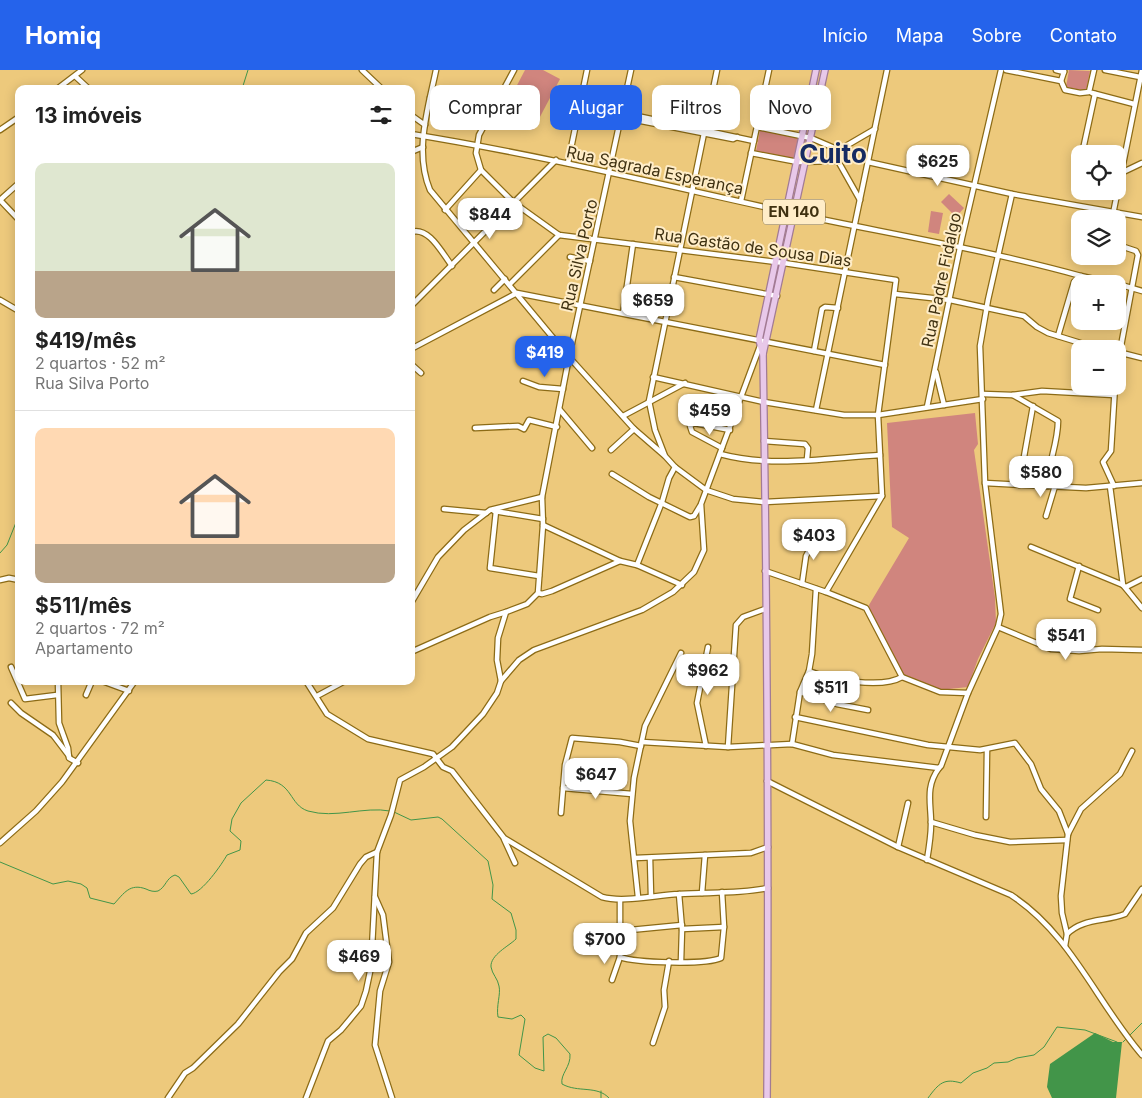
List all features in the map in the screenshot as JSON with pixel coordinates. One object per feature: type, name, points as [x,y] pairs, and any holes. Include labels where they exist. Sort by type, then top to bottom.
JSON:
[{"type":"main road","name":"EN 140","points":[[768,1098],[766,502],[763,354],[760,343],[816,70]]},
{"type":"main road","name":"EN 140","points":[[763,354],[768,341],[825,70]]},
{"type":"main road","points":[[814,82],[822,84]]},
{"type":"main road","points":[[783,233],[790,234]]},
{"type":"main road","points":[[781,242],[788,244]]},
{"type":"street","points":[[63,85],[82,70]]},
{"type":"street","points":[[362,70],[378,85]]},
{"type":"street","points":[[433,85],[436,70]]},
{"type":"street","points":[[506,85],[514,70]]},
{"type":"street","points":[[585,85],[588,70]]},
{"type":"street","name":"Rua Silva Porto","points":[[628,85],[631,70]]},
{"type":"street","points":[[665,456],[655,430],[649,401],[716,70]]},
{"type":"street","points":[[766,85],[769,70]]},
{"type":"street","points":[[816,410],[888,70]]},
{"type":"street","name":"Rua Padre Fidalgo","points":[[927,407],[1001,70]]},
{"type":"street","points":[[1006,70],[1061,81]]},
{"type":"street","points":[[1056,70],[1064,71],[1061,81],[1065,90],[1080,93],[1090,92],[1134,104]]},
{"type":"street","points":[[1090,92],[1094,70]]},
{"type":"street","points":[[1105,70],[1140,77]]},
{"type":"street","points":[[1125,145],[1142,70]]},
{"type":"street","points":[[75,76],[85,85]]},
{"type":"street","points":[[1084,145],[1095,94]]},
{"type":"street","points":[[430,98],[423,136],[422,165],[426,181],[445,210],[506,279],[569,357],[634,428],[675,467],[706,490],[733,499],[766,502],[882,496]]},
{"type":"street","points":[[415,118],[425,125]]},
{"type":"street","points":[[642,118],[754,141]]},
{"type":"street","points":[[0,130],[15,120]]},
{"type":"street","points":[[839,150],[875,129]]},
{"type":"street","points":[[483,130],[476,144],[481,170],[513,202],[559,235],[510,284]]},
{"type":"street","points":[[568,163],[576,130]]},
{"type":"street","name":"Rua Silva Porto","points":[[538,593],[543,522],[542,497],[569,357],[619,130]]},
{"type":"street","points":[[741,201],[756,130]]},
{"type":"street","points":[[772,130],[811,138],[839,150]]},
{"type":"street","name":"Rua Sagrada Esperança","points":[[415,135],[476,144],[556,160],[794,214],[999,255],[1077,275]]},
{"type":"street","points":[[415,150],[423,147]]},
{"type":"street","points":[[839,150],[838,161],[860,200]]},
{"type":"street","points":[[751,153],[806,163],[838,161]]},
{"type":"street","points":[[415,302],[556,160]]},
{"type":"street","points":[[868,162],[1093,210]]},
{"type":"street","points":[[1126,170],[1142,162]]},
{"type":"street","points":[[445,210],[481,170]]},
{"type":"street","points":[[15,187],[0,200],[15,216]]},
{"type":"street","points":[[927,860],[931,822],[928,798],[932,777],[939,768],[1002,614],[985,483],[981,340],[986,308],[1012,194]]},
{"type":"street","points":[[1126,216],[1142,218]]},
{"type":"street","points":[[415,231],[425,232],[452,266]]},
{"type":"street","name":"Rua Gastão de Sousa Dias","points":[[559,235],[681,249],[894,279],[896,282],[895,294]]},
{"type":"street","points":[[623,313],[633,244]]},
{"type":"street","points":[[1120,340],[1138,254],[1126,249]]},
{"type":"street","points":[[570,257],[590,261]]},
{"type":"street","points":[[674,277],[777,296]]},
{"type":"street","points":[[494,290],[506,279]]},
{"type":"street","name":"Rua Sagrada Esperança","points":[[1126,287],[1142,291]]},
{"type":"street","points":[[1058,336],[1071,288]]},
{"type":"street","points":[[415,347],[517,293],[664,321],[760,343],[768,341],[885,365]]},
{"type":"street","points":[[826,592],[882,496],[878,415],[895,294],[950,300],[1024,316],[1037,327],[1071,340]]},
{"type":"street","points":[[0,300],[15,309]]},
{"type":"street","points":[[814,351],[822,309],[825,307],[838,308]]},
{"type":"street","points":[[612,474],[692,517],[696,514],[730,430],[760,343]]},
{"type":"street","points":[[1126,354],[1142,358]]},
{"type":"street","points":[[415,368],[421,373]]},
{"type":"street","points":[[935,369],[944,405]]},
{"type":"street","points":[[653,377],[764,402],[844,415],[878,415],[983,397],[1042,391],[1071,393]]},
{"type":"street","points":[[523,381],[539,387],[563,389]]},
{"type":"street","points":[[623,416],[685,383]]},
{"type":"street","points":[[1012,395],[1058,421],[1054,450],[1048,470],[1047,486]]},
{"type":"street","points":[[1114,395],[1111,451],[1103,462],[1112,486],[1125,586]]},
{"type":"street","points":[[1019,485],[1033,406]]},
{"type":"street","points":[[560,410],[592,448]]},
{"type":"street","points":[[475,428],[518,426],[524,429],[529,420],[556,427]]},
{"type":"street","points":[[730,430],[694,423],[690,426],[694,434],[721,451],[745,460],[765,461],[880,455]]},
{"type":"street","points":[[611,450],[634,428]]},
{"type":"street","points":[[764,441],[805,444],[808,448],[807,459]]},
{"type":"street","points":[[637,565],[662,502],[669,478],[675,467]]},
{"type":"street","points":[[985,483],[1086,488],[1142,483]]},
{"type":"street","points":[[1046,516],[1055,486]]},
{"type":"street","points":[[415,596],[438,557],[464,530],[490,511],[542,497]]},
{"type":"street","points":[[306,1098],[328,1041],[341,1030],[362,1005],[369,983],[378,852],[391,815],[400,780],[452,747],[483,714],[501,681],[519,660],[534,650],[628,616],[660,600],[682,585],[697,568],[703,555],[705,544],[701,504]]},
{"type":"street","points":[[444,509],[490,511],[543,522],[620,561],[637,565],[682,585]]},
{"type":"street","points":[[490,511],[490,568],[539,576]]},
{"type":"street","points":[[802,584],[804,560],[817,535]]},
{"type":"street","points":[[1031,547],[1068,564],[1079,566],[1125,586],[1142,608]]},
{"type":"street","points":[[415,650],[490,616],[527,604],[538,593],[552,592],[620,561]]},
{"type":"street","points":[[1079,566],[1070,599],[1098,610]]},
{"type":"street","points":[[765,570],[866,608],[902,677],[940,692],[968,694]]},
{"type":"street","points":[[1125,586],[1142,579]]},
{"type":"street","points":[[0,580],[15,580]]},
{"type":"street","points":[[792,744],[794,717],[800,692],[809,671],[812,654],[816,589]]},
{"type":"street","points":[[728,747],[736,625],[743,617],[765,609]]},
{"type":"street","points":[[501,681],[497,650],[500,625],[506,612]]},
{"type":"street","points":[[998,627],[1051,649],[1079,652],[1102,649],[1142,650]]},
{"type":"street","points":[[706,746],[697,703],[708,647]]},
{"type":"street","points":[[638,897],[630,821],[632,794],[647,721],[681,653]]},
{"type":"street","points":[[11,667],[15,677]]},
{"type":"street","points":[[809,671],[843,680],[892,681],[902,677]]},
{"type":"street","points":[[18,685],[25,699],[57,695]]},
{"type":"street","points":[[58,685],[59,724],[69,756]]},
{"type":"street","points":[[86,695],[90,685]]},
{"type":"street","points":[[113,685],[129,691]]},
{"type":"street","points":[[0,843],[36,811],[78,763],[133,685]]},
{"type":"street","points":[[309,685],[327,714],[368,739],[431,753],[443,768],[452,771],[504,838],[514,863]]},
{"type":"street","points":[[317,696],[337,685]]},
{"type":"street","points":[[800,692],[837,704],[868,710]]},
{"type":"street","points":[[11,703],[21,713],[53,735],[69,756],[78,763]]},
{"type":"street","points":[[794,717],[909,741],[948,747],[987,750],[1012,743],[1025,753],[1041,789],[1059,811],[1068,837]]},
{"type":"street","points":[[561,813],[563,788],[572,738],[641,744],[728,747],[792,744],[842,756],[939,768]]},
{"type":"street","points":[[986,816],[987,750]]},
{"type":"street","points":[[1065,946],[1067,934],[1062,913],[1062,896],[1068,837],[1081,809],[1120,774],[1132,751]]},
{"type":"street","points":[[768,782],[898,847],[1011,896],[1043,921],[1065,946],[1142,1055]]},
{"type":"street","points":[[563,788],[632,794]]},
{"type":"street","points":[[898,847],[908,803]]},
{"type":"street","points":[[931,822],[975,835],[1010,842],[1068,837]]},
{"type":"street","points":[[504,838],[602,897],[620,900],[638,897],[768,888]]},
{"type":"street","points":[[635,858],[751,853],[768,847]]},
{"type":"street","points":[[168,1098],[185,1073],[193,1068],[238,1024],[279,972],[292,959],[306,933],[332,908],[360,864],[366,857],[378,852]]},
{"type":"street","points":[[702,893],[705,855]]},
{"type":"street","points":[[650,858],[651,896]]},
{"type":"street","points":[[1067,934],[1088,922],[1125,914],[1142,890]]},
{"type":"street","points":[[620,957],[638,960],[681,962],[722,958],[724,927],[722,892]]},
{"type":"street","points":[[679,894],[682,927],[681,962]]},
{"type":"street","points":[[375,897],[383,915],[389,962],[380,991],[375,1046],[392,1098]]},
{"type":"street","points":[[612,980],[620,957],[620,900]]},
{"type":"street","points":[[620,931],[648,927],[724,927]]},
{"type":"street","points":[[653,1043],[665,1007],[664,990],[669,961]]},
{"type":"shaded area","points":[[525,70],[543,70],[560,79],[557,85],[550,85],[550,98],[540,117],[540,85],[517,85]]},
{"type":"shaded area","points":[[1069,70],[1090,71],[1086,91],[1066,87]]},
{"type":"shaded area","points":[[760,130],[800,139],[795,159],[756,151]]},
{"type":"shaded area","points":[[949,194],[964,208],[956,217],[941,202]]},
{"type":"shaded area","points":[[931,211],[943,213],[939,234],[928,232]]},
{"type":"shaded area","points":[[975,413],[978,444],[974,450],[995,597],[996,623],[978,659],[968,687],[940,690],[903,675],[870,611],[869,605],[909,538],[892,527],[887,423]]},
{"type":"shaded area","points":[[1095,1033],[1113,1042],[1122,1042],[1116,1098],[1052,1098],[1047,1087],[1050,1064]]},
{"type":"waterway","points":[[243,85],[248,70]]},
{"type":"waterway","points":[[0,553],[7,545],[15,525]]},
{"type":"waterway","points":[[0,862],[53,884],[68,881],[81,884],[87,888],[90,898],[114,904],[131,888],[140,887],[158,891],[175,875],[179,877],[191,894],[206,884],[227,855],[240,850],[241,841],[230,831],[232,819],[241,803],[266,780],[281,785],[297,804],[308,811],[329,814],[370,810],[390,811]]},
{"type":"waterway","points":[[394,812],[411,820],[438,817],[442,819],[488,861],[493,885],[492,899],[511,913],[516,930],[516,939],[497,955],[491,967],[499,989],[498,1017],[512,1019],[521,1015],[525,1019],[519,1055],[535,1068],[544,1071],[543,1037],[548,1034],[556,1038],[570,1054],[562,1084],[568,1087],[593,1090],[609,1098]]},
{"type":"waterway","points":[[1123,1042],[1142,1023]]},
{"type":"waterway","points":[[928,1098],[942,1083],[950,1081],[961,1083],[973,1073],[987,1068],[994,1063],[1008,1062],[1017,1058],[1034,1055],[1044,1047],[1057,1027],[1085,1030],[1117,1042]]},
{"type":"waterway","points":[[601,1091],[601,1098]]},
{"type":"district","name":"Cuito","points":[[833,154]]}]
